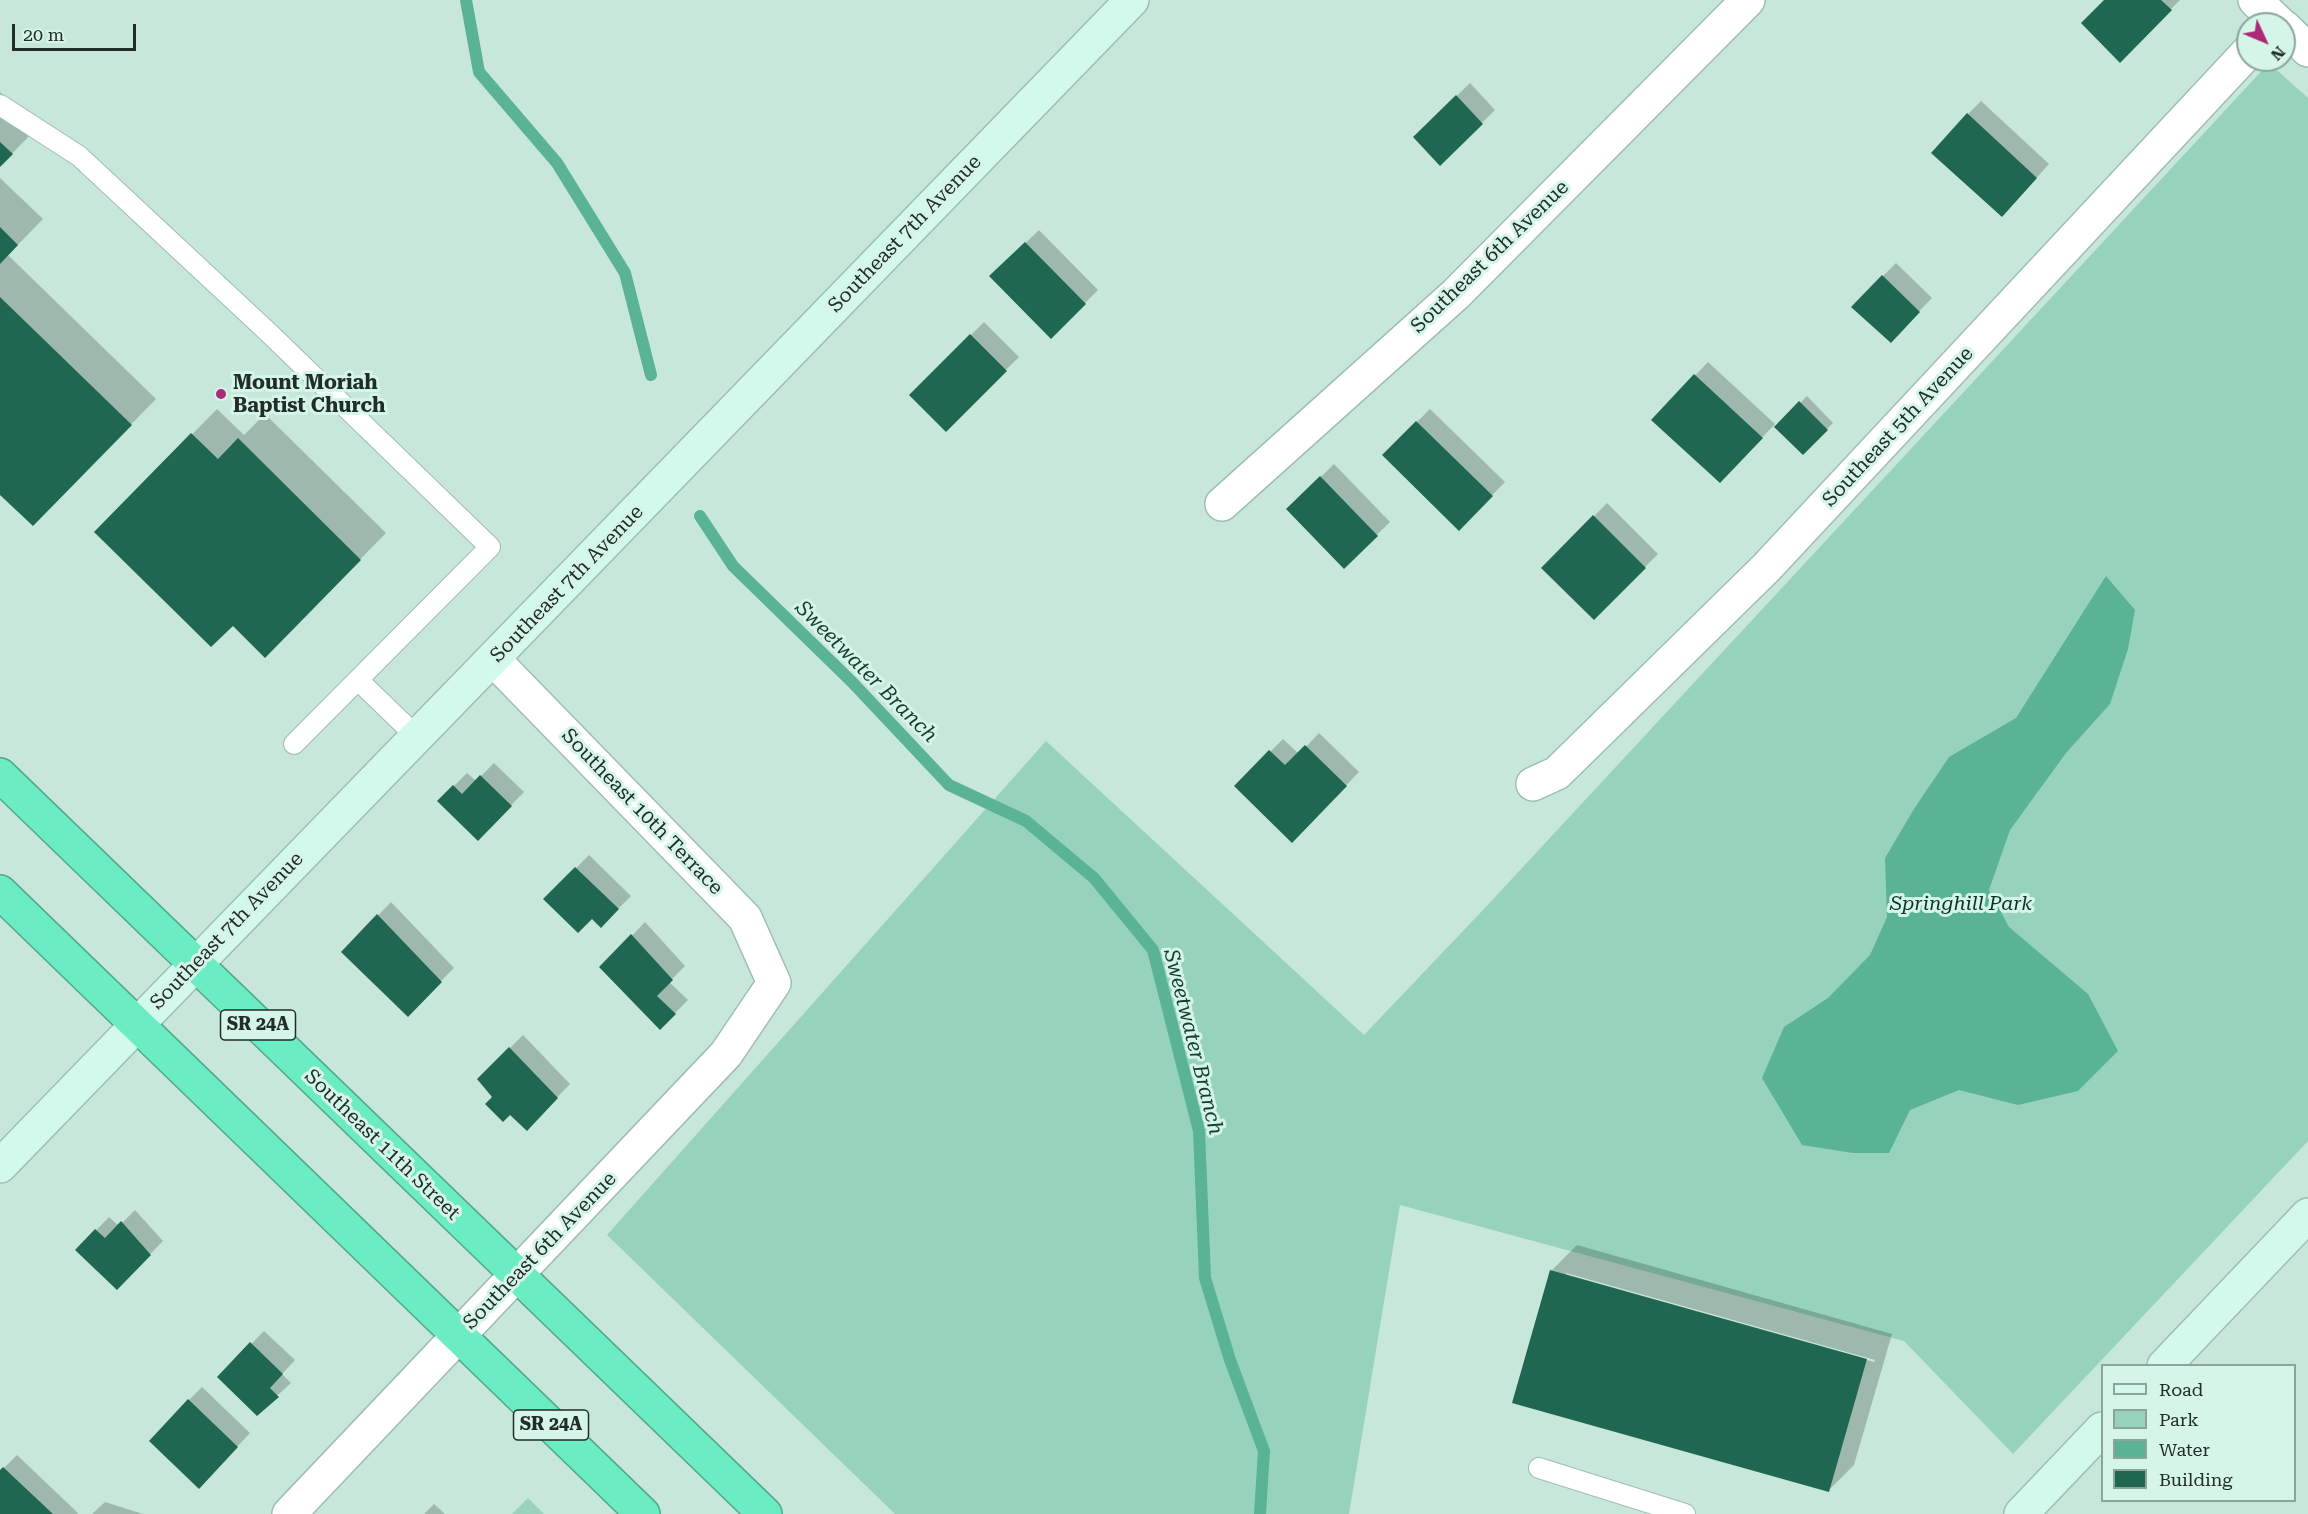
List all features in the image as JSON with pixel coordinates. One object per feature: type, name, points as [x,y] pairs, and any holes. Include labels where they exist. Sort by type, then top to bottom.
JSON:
[{"type":"highway","name":"Southeast 11th Street","points":[[0,775],[765,1514]]},
{"type":"highway","name":"SR 24A","points":[[0,892],[643,1514]]},
{"type":"street","name":"Southeast 7th Avenue","points":[[0,1166],[1132,0]]},
{"type":"street","name":"Southeast 6th Avenue","points":[[1222,504],[1456,294],[1748,0]]},
{"type":"street","points":[[2296,39],[2308,50]]},
{"type":"street","name":"Southeast 5th Avenue","points":[[1533,784],[1557,773],[1766,568],[2236,65]]},
{"type":"street","name":"Southeast 10th Terrace","points":[[493,659],[745,918],[771,977]]},
{"type":"street","name":"Southeast 6th Avenue","points":[[289,1514],[726,1054],[774,983],[771,977]]},
{"type":"street","points":[[2165,1364],[2308,1215]]},
{"type":"street","points":[[2021,1514],[2101,1431]]},
{"type":"lane","points":[[0,105],[79,156],[269,333],[490,547],[294,744]]},
{"type":"lane","points":[[358,680],[417,737]]},
{"type":"lane","points":[[1539,1468],[1685,1514]]},
{"type":"green space","name":"Springhill Park","points":[[2261,72],[2279,72],[2308,98],[2308,1141],[2013,1454],[1904,1341],[1400,1205],[1349,1514],[895,1514],[607,1235],[1046,741],[1364,1035],[1483,910]]},
{"type":"green space","points":[[528,1498],[544,1514],[512,1514]]},
{"type":"water","points":[[2106,576],[2135,610],[2128,649],[2110,704],[2066,753],[2010,830],[1989,890],[2009,927],[2088,994],[2118,1051],[2078,1091],[2018,1105],[1959,1090],[1910,1110],[1889,1153],[1853,1153],[1802,1145],[1762,1078],[1784,1027],[1828,998],[1870,955],[1887,917],[1885,858],[1914,809],[1949,757],[2016,718]]},
{"type":"building","points":[[2104,0],[2161,0],[2172,10],[2120,63],[2081,23]]},
{"type":"building","points":[[1456,95],[1483,124],[1440,166],[1413,137]]},
{"type":"building","points":[[1967,113],[2037,178],[2002,217],[1931,153]]},
{"type":"building","points":[[0,142],[13,154],[0,167]]},
{"type":"building","points":[[0,227],[18,245],[0,264]]},
{"type":"building","points":[[1025,242],[1086,304],[1051,339],[989,276]]},
{"type":"building","points":[[1882,275],[1920,312],[1891,343],[1851,307]]},
{"type":"building","points":[[0,297],[132,425],[33,526],[0,495]]},
{"type":"building","points":[[970,334],[1007,371],[946,432],[909,395]]},
{"type":"building","points":[[1694,374],[1763,438],[1720,483],[1651,420]]},
{"type":"building","points":[[1799,401],[1828,430],[1803,455],[1774,427]]},
{"type":"building","points":[[1416,421],[1493,496],[1459,531],[1382,455]]},
{"type":"building","points":[[191,433],[218,459],[238,438],[361,560],[265,658],[233,626],[211,647],[94,532]]},
{"type":"building","points":[[1320,476],[1378,536],[1344,569],[1286,509]]},
{"type":"building","points":[[1593,515],[1646,568],[1594,620],[1541,568]]},
{"type":"building","points":[[1305,745],[1347,786],[1292,843],[1234,786],[1269,750],[1285,765]]},
{"type":"building","points":[[480,775],[512,806],[478,841],[437,801],[453,785],[462,794]]},
{"type":"building","points":[[575,867],[619,909],[601,928],[592,919],[578,933],[543,899]]},
{"type":"building","points":[[377,914],[442,982],[408,1017],[341,952]]},
{"type":"building","points":[[631,934],[673,980],[657,996],[676,1014],[660,1030],[599,967]]},
{"type":"building","points":[[509,1047],[558,1098],[527,1131],[510,1115],[503,1122],[485,1104],[492,1097],[477,1079]]},
{"type":"building","points":[[121,1221],[151,1255],[117,1290],[75,1250],[95,1229],[105,1238]]},
{"type":"building","points":[[1550,1270],[1867,1359],[1829,1492],[1512,1403]]},
{"type":"building","points":[[250,1342],[283,1374],[270,1388],[279,1397],[257,1416],[217,1377]]},
{"type":"building","points":[[188,1399],[238,1447],[199,1489],[149,1441]]},
{"type":"building","points":[[3,1467],[53,1514],[0,1514],[0,1470]]},
{"type":"waterway","name":"Sweetwater Branch","points":[[466,0],[479,72],[557,163],[625,273],[651,375]]},
{"type":"waterway","name":"Sweetwater Branch","points":[[700,516],[733,566],[852,682],[949,785],[1026,821],[1094,878],[1153,950],[1199,1131],[1205,1278],[1230,1360],[1264,1451],[1260,1514]]},
{"type":"place","name":"Mount Moriah Baptist Church","points":[[221,394]]}]
